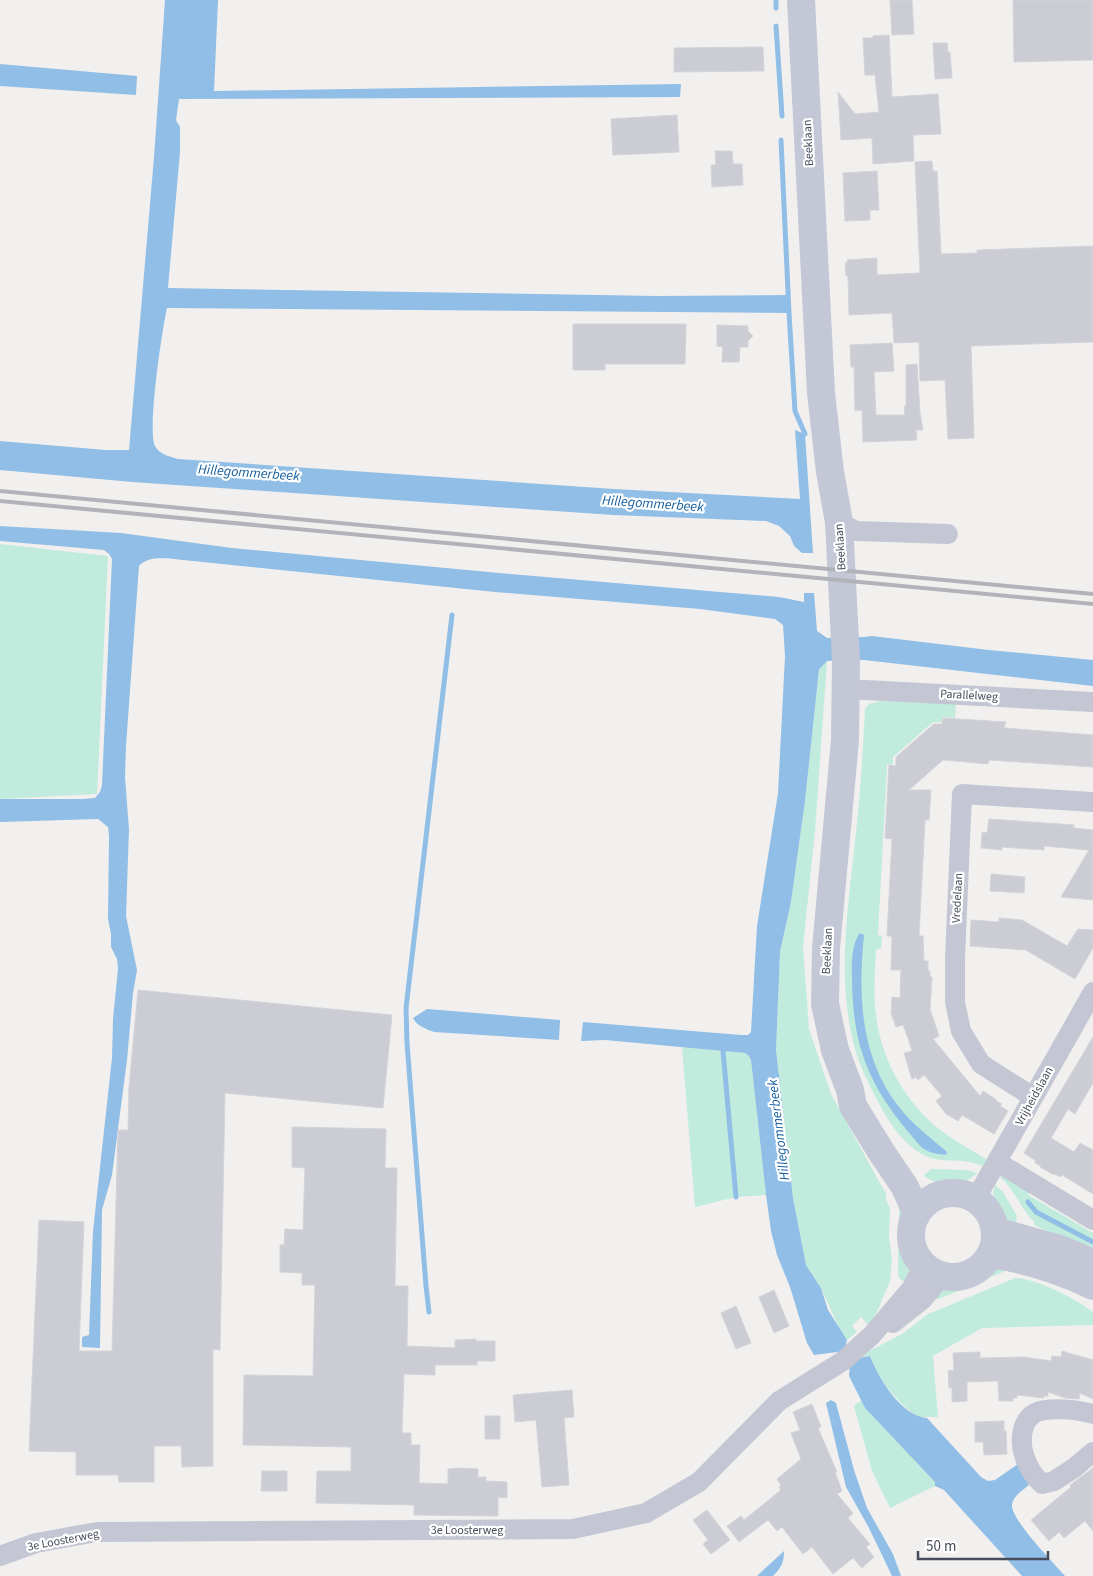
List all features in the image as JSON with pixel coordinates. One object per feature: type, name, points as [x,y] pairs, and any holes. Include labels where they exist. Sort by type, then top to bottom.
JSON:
[{"type":"main road","name":"Beeklaan","points":[[801,0],[821,393],[838,522],[846,689],[845,740],[826,948],[825,1004],[835,1050],[850,1090],[853,1106],[877,1147],[905,1187],[917,1214]]},
{"type":"main road","name":"Beeklaan","points":[[850,1090],[890,1148],[916,1178],[940,1195]]},
{"type":"main road","points":[[940,1195],[966,1195],[975,1200],[988,1212],[993,1242],[985,1262],[973,1272],[958,1276],[934,1270],[916,1253],[912,1240],[912,1226],[917,1214],[927,1202],[940,1195]]},
{"type":"main road","points":[[993,1242],[1060,1249],[1093,1263]]},
{"type":"main road","points":[[993,1242],[1008,1256],[1046,1266],[1093,1286]]},
{"type":"street","points":[[838,522],[856,531],[948,534]]},
{"type":"street","name":"Parallelweg","points":[[846,689],[1093,702]]},
{"type":"street","name":"Vredelaan","points":[[1033,1097],[981,1064],[961,1031],[955,1002],[955,958],[962,794],[1093,802]]},
{"type":"street","name":"Vrijheidslaan","points":[[975,1200],[1033,1097],[1090,1003]]},
{"type":"street","points":[[997,1162],[1093,1220]]},
{"type":"street","name":"3e Loosterweg","points":[[0,1556],[36,1543],[97,1532],[573,1529],[646,1513],[699,1482],[779,1401],[849,1355],[872,1335],[911,1289],[934,1270]]},
{"type":"street","points":[[1093,1414],[1062,1410],[1045,1410],[1034,1413],[1026,1422],[1021,1434],[1022,1448],[1028,1466],[1034,1477],[1042,1484],[1054,1481],[1074,1468],[1093,1452]]},
{"type":"green space","points":[[0,544],[108,556],[97,794],[0,799]]},
{"type":"green space","points":[[827,661],[815,831],[803,947],[809,1029],[831,1094],[886,1194],[890,1209],[889,1236],[892,1260],[890,1281],[877,1312],[869,1326],[861,1317],[852,1326],[857,1332],[847,1340],[840,1330],[821,1288],[806,1265],[793,1198],[776,1050],[780,952],[791,902],[805,801],[819,671]]},
{"type":"green space","points":[[880,701],[956,704],[955,718],[943,717],[942,722],[933,722],[893,757],[893,764],[887,765],[878,935],[882,936],[881,948],[876,950],[874,983],[879,1031],[888,1061],[895,1075],[912,1101],[933,1124],[987,1160],[982,1166],[965,1161],[940,1160],[923,1155],[902,1138],[892,1126],[869,1085],[858,1059],[848,1018],[845,990],[846,934],[860,794],[865,709],[869,704]]},
{"type":"green space","points":[[682,1047],[745,1053],[749,1056],[766,1195],[736,1197],[695,1207]]},
{"type":"green space","points":[[931,1169],[967,1170],[977,1173],[964,1182],[951,1185],[931,1180],[924,1176]]},
{"type":"green space","points":[[1002,1176],[1031,1190],[1028,1195],[1093,1233],[1093,1251],[1034,1225],[1035,1223],[1000,1177]]},
{"type":"green space","points":[[995,1185],[1003,1192],[1017,1216],[1015,1230],[1000,1216],[997,1210],[993,1199]]},
{"type":"green space","points":[[899,1207],[908,1211],[905,1238],[910,1265],[906,1283],[899,1278],[898,1273]]},
{"type":"green space","points":[[995,1266],[1006,1269],[1003,1272],[935,1299],[945,1286],[972,1280]]},
{"type":"green space","points":[[1015,1278],[1044,1285],[1077,1301],[1093,1312],[1093,1325],[982,1328],[933,1356],[938,1417],[917,1417],[889,1390],[870,1356],[860,1357],[902,1334],[928,1314]]},
{"type":"green space","points":[[862,1400],[865,1408],[935,1482],[935,1486],[890,1508],[872,1471],[854,1406]]},
{"type":"water","name":"Hillegommerbeek","points":[[165,0],[218,0],[214,91],[681,84],[680,97],[179,99],[176,120],[180,127],[180,152],[168,288],[657,296],[788,295],[789,313],[167,308],[154,401],[153,436],[155,446],[159,451],[178,459],[614,489],[800,499],[795,430],[805,434],[813,553],[802,553],[794,546],[790,536],[779,526],[766,521],[613,515],[132,482],[0,470],[0,441],[106,450],[129,450],[154,157]]},
{"type":"water","points":[[0,64],[137,76],[136,95],[0,86]]},
{"type":"water","name":"Hillegommerbeek","points":[[0,526],[121,533],[232,548],[779,597],[804,602],[804,593],[814,593],[817,631],[827,638],[872,636],[1093,660],[1093,686],[864,660],[827,661],[819,670],[805,801],[791,902],[780,952],[776,1050],[793,1198],[806,1265],[821,1288],[828,1310],[847,1340],[846,1344],[858,1358],[870,1356],[885,1385],[900,1404],[917,1416],[927,1418],[981,1477],[988,1481],[995,1480],[1018,1464],[1029,1485],[1014,1499],[1012,1505],[1014,1512],[1025,1531],[1065,1576],[1022,1576],[944,1490],[935,1486],[935,1482],[865,1408],[849,1376],[850,1364],[837,1352],[814,1355],[807,1343],[790,1287],[777,1255],[771,1231],[749,1056],[745,1053],[605,1040],[581,1041],[583,1022],[741,1035],[748,1035],[751,1032],[757,926],[778,793],[785,656],[783,625],[775,619],[700,609],[495,592],[172,559],[157,558],[144,562],[139,566],[125,777],[129,829],[126,916],[137,970],[112,1175],[102,1210],[100,1348],[82,1347],[82,1337],[89,1335],[93,1231],[112,1058],[113,1019],[118,969],[117,959],[111,947],[108,919],[108,827],[98,819],[0,822],[0,799],[82,799],[95,798],[100,792],[102,785],[112,559],[104,550],[0,541]]},
{"type":"water","points":[[860,933],[864,935],[861,980],[862,1003],[869,1046],[876,1067],[886,1088],[899,1107],[916,1125],[947,1152],[946,1155],[937,1154],[922,1148],[887,1104],[874,1082],[864,1058],[856,1029],[852,986],[853,954],[855,942]]},
{"type":"water","points":[[427,1009],[560,1020],[559,1040],[434,1032],[419,1025],[413,1018]]},
{"type":"water","points":[[831,1400],[836,1403],[854,1470],[867,1508],[893,1554],[901,1576],[892,1576],[869,1528],[846,1487],[826,1403]]},
{"type":"water","points":[[784,1551],[781,1565],[773,1576],[757,1576]]},
{"type":"building","points":[[890,0],[912,0],[914,34],[892,35]]},
{"type":"building","points":[[1013,0],[1093,0],[1093,60],[1014,62]]},
{"type":"building","points":[[889,35],[892,97],[938,94],[941,134],[913,135],[914,161],[873,164],[872,138],[841,140],[838,92],[855,114],[879,112],[875,75],[865,75],[863,38]]},
{"type":"building","points":[[933,43],[947,43],[948,52],[950,52],[952,78],[935,79]]},
{"type":"building","points":[[763,47],[764,71],[674,72],[674,48]]},
{"type":"building","points":[[677,115],[679,152],[613,155],[611,119]]},
{"type":"building","points":[[715,151],[732,151],[733,164],[742,164],[743,185],[712,187],[711,165],[716,165]]},
{"type":"building","points":[[932,161],[933,171],[937,171],[941,254],[977,253],[977,250],[1093,246],[1093,342],[971,346],[974,438],[948,439],[945,380],[920,381],[919,342],[894,343],[892,313],[849,315],[848,276],[846,276],[845,263],[847,263],[847,260],[877,258],[877,275],[920,273],[915,162]]},
{"type":"building","points":[[877,171],[879,210],[870,210],[870,220],[845,221],[843,173]]},
{"type":"building","points":[[573,324],[686,324],[685,364],[605,364],[605,370],[573,370]]},
{"type":"building","points":[[717,325],[748,326],[748,331],[753,336],[748,341],[748,347],[740,347],[739,362],[722,362],[723,347],[717,346]]},
{"type":"building","points":[[892,343],[894,371],[874,372],[876,415],[905,415],[906,365],[917,364],[923,430],[916,430],[917,440],[863,442],[862,410],[855,411],[854,367],[851,367],[850,345]]},
{"type":"building","points":[[943,718],[1006,722],[1004,728],[1093,735],[1093,767],[989,760],[988,764],[943,760],[909,790],[931,790],[929,820],[925,820],[919,936],[923,936],[924,961],[928,961],[928,971],[930,971],[930,977],[932,977],[930,1009],[939,1036],[933,1039],[980,1096],[983,1091],[1002,1104],[1000,1106],[1008,1111],[994,1134],[962,1115],[958,1121],[946,1114],[936,1101],[942,1096],[924,1075],[918,1080],[916,1077],[912,1079],[904,1053],[912,1051],[908,1038],[903,1025],[896,1027],[891,1013],[892,997],[900,998],[901,970],[891,970],[892,936],[887,936],[892,839],[885,838],[889,765],[896,766],[896,757],[934,724],[942,724]]},
{"type":"building","points":[[989,819],[1074,825],[1074,828],[1093,830],[1093,900],[1061,897],[1089,850],[1044,846],[1044,850],[1002,847],[1002,850],[981,848],[982,832],[987,833]]},
{"type":"building","points":[[991,874],[1025,877],[1024,893],[990,891]]},
{"type":"building","points":[[999,918],[1022,920],[1067,946],[1078,929],[1093,930],[1093,948],[1075,979],[1026,950],[970,946],[971,920],[999,922]]},
{"type":"building","points":[[138,990],[392,1015],[383,1108],[225,1093],[220,1350],[213,1349],[213,1466],[182,1467],[181,1446],[154,1446],[154,1482],[119,1482],[118,1475],[76,1475],[76,1452],[29,1451],[39,1220],[84,1222],[79,1351],[112,1351],[118,1130],[128,1130],[129,1087]]},
{"type":"building","points":[[1093,1037],[1093,1083],[1075,1114],[1068,1109],[1051,1138],[1074,1152],[1080,1143],[1093,1150],[1093,1194],[1062,1175],[1060,1177],[1054,1175],[1040,1167],[1035,1163],[1036,1161],[1024,1153]]},
{"type":"building","points":[[292,1127],[386,1129],[385,1168],[397,1168],[395,1286],[408,1286],[407,1346],[455,1348],[455,1340],[476,1339],[476,1341],[495,1341],[495,1361],[477,1361],[477,1365],[435,1365],[435,1375],[404,1374],[402,1433],[411,1433],[411,1445],[420,1445],[419,1483],[448,1484],[448,1469],[459,1468],[478,1469],[478,1477],[486,1477],[486,1481],[507,1482],[507,1498],[498,1497],[498,1516],[414,1515],[414,1505],[316,1503],[317,1471],[351,1471],[351,1447],[243,1445],[244,1375],[313,1376],[315,1285],[302,1285],[302,1273],[280,1272],[280,1245],[284,1245],[285,1229],[303,1230],[305,1168],[292,1167]]},
{"type":"building","points":[[774,1290],[789,1326],[774,1333],[759,1297]]},
{"type":"building","points":[[736,1306],[751,1343],[736,1349],[721,1313]]},
{"type":"building","points":[[1062,1351],[1093,1360],[1093,1399],[1080,1393],[1079,1399],[1065,1398],[1048,1392],[1048,1396],[1044,1396],[1044,1398],[1017,1395],[1017,1398],[1013,1398],[1013,1401],[999,1401],[998,1381],[967,1382],[967,1401],[952,1402],[952,1388],[949,1388],[948,1371],[954,1370],[953,1353],[980,1352],[980,1358],[1024,1357],[1051,1361],[1052,1356],[1061,1357]]},
{"type":"building","points":[[572,1390],[574,1417],[564,1418],[569,1485],[542,1487],[536,1420],[515,1422],[513,1395]]},
{"type":"building","points":[[812,1404],[821,1427],[818,1428],[837,1472],[835,1472],[842,1491],[837,1494],[853,1513],[848,1518],[870,1544],[866,1547],[874,1557],[862,1568],[853,1558],[833,1574],[812,1547],[803,1554],[782,1527],[777,1531],[768,1520],[739,1542],[727,1526],[741,1516],[744,1520],[781,1490],[779,1487],[781,1485],[777,1479],[801,1459],[791,1433],[800,1430],[793,1412]]},
{"type":"building","points":[[485,1416],[500,1416],[500,1439],[485,1439]]},
{"type":"building","points":[[1004,1421],[1007,1454],[984,1455],[983,1442],[975,1442],[975,1422]]},
{"type":"building","points":[[1093,1468],[1093,1531],[1085,1521],[1064,1538],[1059,1532],[1049,1541],[1031,1520],[1071,1487],[1070,1485]]},
{"type":"building","points":[[262,1471],[287,1471],[287,1491],[261,1491]]},
{"type":"building","points":[[707,1510],[730,1540],[711,1554],[703,1544],[708,1540],[693,1520]]},
{"type":"waterway","points":[[776,0],[776,8]]},
{"type":"waterway","points":[[776,26],[782,116]]},
{"type":"waterway","points":[[781,140],[795,411],[805,434]]},
{"type":"waterway","points":[[429,1312],[407,1043],[406,1008],[452,615]]},
{"type":"waterway","points":[[723,1051],[736,1197]]},
{"type":"waterway","points":[[1028,1202],[1036,1212],[1093,1242]]},
{"type":"railway","points":[[0,491],[1093,594]]},
{"type":"railway","points":[[0,501],[1093,604]]}]
